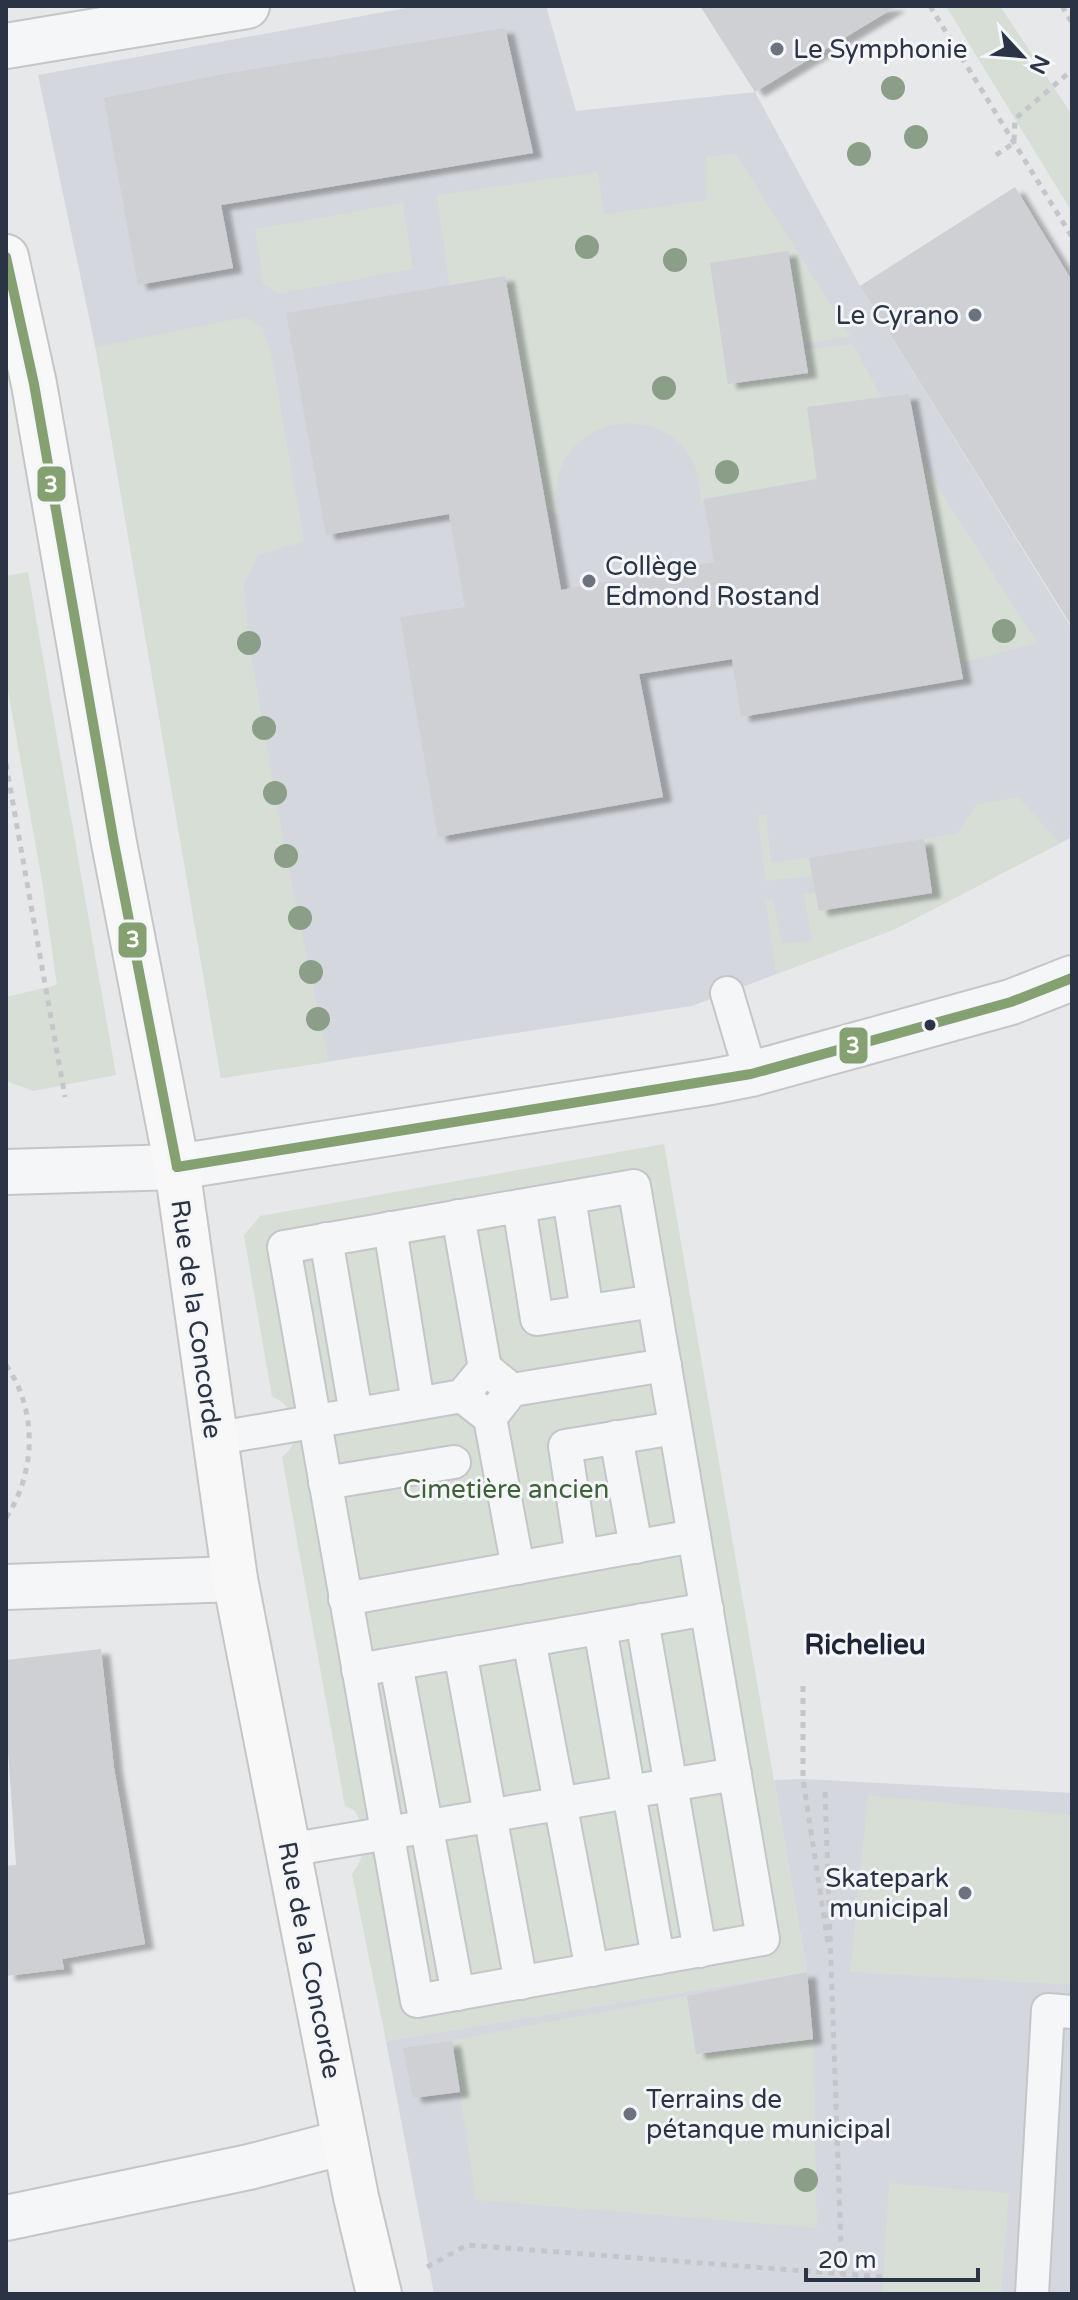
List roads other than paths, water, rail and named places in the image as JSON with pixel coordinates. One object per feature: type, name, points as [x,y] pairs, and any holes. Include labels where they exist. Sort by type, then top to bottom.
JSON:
[{"type":"street","points":[[6,46],[247,6]]},
{"type":"street","name":"Rue de la Concorde","points":[[6,257],[34,384],[114,843],[177,1167],[235,1579],[345,2142],[378,2288]]},
{"type":"street","points":[[6,1172],[177,1167],[751,1074],[1011,1002],[1072,978]]},
{"type":"street","points":[[6,1587],[235,1579]]},
{"type":"street","points":[[6,2218],[249,2167],[345,2142]]},
{"type":"lane","points":[[727,993],[751,1074]]},
{"type":"lane","points":[[634,1186],[763,1939],[417,2001],[284,1247],[569,1198],[634,1186]]},
{"type":"lane","points":[[569,1198],[587,1311]]},
{"type":"lane","points":[[519,1206],[537,1319],[654,1301]]},
{"type":"lane","points":[[458,1216],[485,1368],[512,1390]]},
{"type":"lane","points":[[390,1228],[418,1403]]},
{"type":"lane","points":[[326,1239],[356,1414]]},
{"type":"lane","points":[[490,1418],[512,1390],[665,1365]]},
{"type":"lane","points":[[213,1439],[462,1396],[485,1368]]},
{"type":"lane","points":[[462,1396],[490,1418],[518,1568]]},
{"type":"lane","points":[[582,1556],[565,1446],[675,1428]]},
{"type":"lane","points":[[616,1437],[636,1547]]},
{"type":"lane","points":[[325,1483],[454,1462]]},
{"type":"lane","points":[[345,1599],[694,1536]]},
{"type":"lane","points":[[358,1670],[707,1609]]},
{"type":"lane","points":[[642,1620],[700,1951]]},
{"type":"lane","points":[[600,1628],[658,1958]]},
{"type":"lane","points":[[529,1640],[592,1970]]},
{"type":"lane","points":[[460,1652],[521,1983]]},
{"type":"lane","points":[[396,1664],[458,1994]]},
{"type":"lane","points":[[288,1850],[735,1774]]},
{"type":"lane","points":[[1032,2294],[1048,2010],[1072,2012]]},
{"type":"place","name":"Le Symphonie","points":[[777,49]]},
{"type":"place","name":"Le Cyrano","points":[[975,315]]},
{"type":"place","name":"Collège Edmond Rostand","points":[[589,581]]},
{"type":"place","name":"Skatepark municipal","points":[[965,1893]]},
{"type":"place","name":"Terrains de pétanque municipal","points":[[630,2114]]},
{"type":"district","name":"Richelieu","points":[[865,1644]]},
{"type":"park label","name":"Cimetière ancien","points":[[506,1489]]}]
